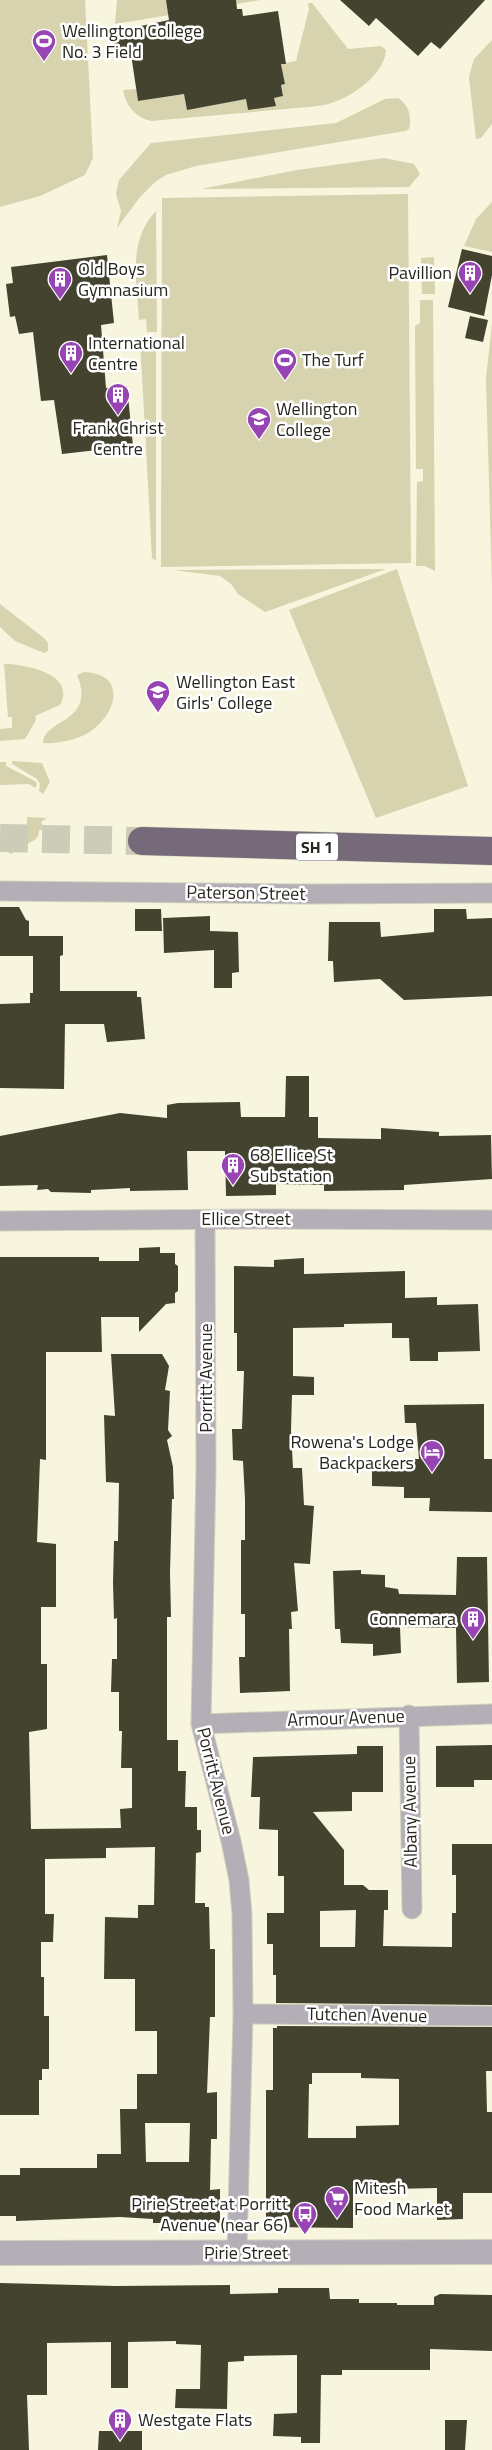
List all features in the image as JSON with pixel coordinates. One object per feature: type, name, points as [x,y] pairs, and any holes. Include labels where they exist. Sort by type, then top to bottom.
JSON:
[{"type":"highway","name":"SH 1","points":[[142,841],[492,851]]},
{"type":"street","name":"Paterson Street","points":[[0,891],[306,894],[492,893]]},
{"type":"street","name":"Porritt Avenue","points":[[205,1220],[206,1468],[201,1724],[239,1880],[242,1916],[243,2014],[237,2252]]},
{"type":"street","name":"Ellice Street","points":[[0,1221],[492,1220]]},
{"type":"street","name":"Armour Avenue","points":[[201,1724],[408,1715],[492,1714]]},
{"type":"street","name":"Albany Avenue","points":[[408,1715],[412,1909]]},
{"type":"street","name":"Tutchen Avenue","points":[[243,2014],[492,2016]]},
{"type":"street","name":"Pirie Street","points":[[0,2253],[492,2252]]},
{"type":"shaded area","name":"Wellington College No. 3 Field","points":[[0,0],[85,0],[93,158],[85,175],[40,196],[0,207]]},
{"type":"shaded area","points":[[117,0],[260,0],[115,24]]},
{"type":"shaded area","points":[[308,3],[312,3],[348,49],[381,46],[386,50],[380,68],[374,76],[348,96],[320,106],[151,121],[136,114],[126,101],[123,90],[136,89],[138,101],[184,94],[187,109],[246,99],[248,110],[275,105],[274,98],[283,96],[281,85],[285,84],[281,64],[296,61],[309,9]]},
{"type":"shaded area","points":[[492,40],[492,124],[481,138],[476,139],[469,77],[474,59]]},
{"type":"shaded area","points":[[398,98],[405,104],[410,116],[409,129],[405,131],[196,166],[166,175],[155,182],[140,197],[117,228],[121,211],[116,194],[119,180],[151,143],[336,123],[385,99]]},
{"type":"shaded area","points":[[384,158],[414,164],[420,174],[409,187],[201,189],[297,170]]},
{"type":"shaded area","name":"The Turf","points":[[408,194],[411,563],[161,567],[162,198]]},
{"type":"shaded area","points":[[492,202],[492,252],[464,246],[476,219]]},
{"type":"shaded area","points":[[156,211],[157,332],[147,332],[146,319],[139,320],[136,277],[137,249],[147,223]]},
{"type":"shaded area","points":[[434,257],[435,294],[422,294],[421,258]]},
{"type":"shaded area","points":[[420,300],[433,300],[435,571],[425,566],[416,566],[417,482],[423,481],[423,469],[416,469],[415,326],[420,323]]},
{"type":"shaded area","points":[[492,323],[492,586],[486,379]]},
{"type":"shaded area","points":[[154,338],[156,340],[156,561],[152,558],[140,339]]},
{"type":"shaded area","points":[[386,569],[265,612],[238,594],[231,584],[220,576],[173,570]]},
{"type":"shaded area","points":[[397,569],[468,786],[376,818],[289,610]]},
{"type":"shaded area","points":[[0,604],[44,638],[48,643],[48,651],[44,653],[15,641],[0,627]]},
{"type":"shaded area","points":[[4,664],[24,666],[46,673],[55,678],[61,686],[63,694],[60,705],[35,716],[36,720],[25,739],[0,741],[0,729],[12,728],[12,717],[8,717]]},
{"type":"shaded area","points":[[84,672],[98,674],[108,680],[112,688],[111,707],[106,717],[98,726],[78,738],[54,743],[43,743],[45,735],[51,729],[75,711],[80,702],[81,691],[77,675]]},
{"type":"shaded area","points":[[12,761],[42,763],[50,782],[43,794],[39,791],[40,784],[37,779],[12,764]]},
{"type":"shaded area","points":[[0,762],[6,762],[6,766],[35,781],[37,784],[35,788],[29,784],[0,785]]},
{"type":"shaded area","points":[[27,817],[47,818],[41,822],[45,830],[39,830],[36,839],[19,847],[12,854],[0,849],[0,840],[27,837]]},
{"type":"building","points":[[166,0],[236,0],[237,9],[242,9],[243,16],[278,11],[286,64],[281,64],[285,84],[281,85],[283,96],[274,98],[276,106],[248,110],[246,99],[187,110],[184,94],[138,101],[131,54],[116,56],[113,32],[169,20]]},
{"type":"building","points":[[340,0],[485,0],[440,49],[431,42],[418,56],[376,18],[369,26]]},
{"type":"building","name":"Pavillion","points":[[462,249],[492,256],[492,275],[484,316],[448,307]]},
{"type":"building","points":[[107,255],[114,323],[101,325],[106,388],[127,386],[133,446],[62,454],[54,400],[41,401],[33,332],[19,334],[15,316],[10,317],[6,284],[13,283],[11,267]]},
{"type":"building","points":[[470,316],[488,320],[483,342],[465,338]]},
{"type":"building","points":[[0,907],[19,907],[26,920],[29,921],[29,936],[63,936],[63,955],[60,956],[60,991],[137,991],[137,997],[141,997],[145,1039],[107,1042],[104,1024],[65,1024],[64,1089],[0,1088],[0,1004],[30,1003],[30,993],[33,993],[33,956],[0,956]]},
{"type":"building","points":[[135,909],[161,909],[162,931],[135,931]]},
{"type":"building","points":[[434,909],[466,909],[467,919],[492,918],[492,996],[404,1000],[380,979],[334,982],[333,961],[328,961],[329,922],[380,922],[381,937],[434,932]]},
{"type":"building","points":[[210,916],[210,931],[238,932],[239,972],[232,973],[232,988],[214,988],[214,950],[164,953],[163,918]]},
{"type":"building","points":[[286,1076],[309,1076],[309,1117],[318,1117],[318,1138],[381,1139],[381,1128],[439,1132],[439,1136],[491,1135],[492,1179],[404,1185],[404,1190],[324,1191],[324,1185],[276,1184],[276,1195],[226,1196],[225,1151],[187,1151],[188,1190],[130,1191],[130,1188],[91,1190],[91,1193],[51,1192],[48,1189],[37,1190],[38,1185],[0,1186],[0,1136],[120,1113],[167,1118],[167,1105],[178,1103],[240,1102],[241,1117],[285,1117]]},
{"type":"building","points":[[160,1247],[160,1253],[175,1253],[175,1264],[178,1266],[178,1291],[175,1293],[175,1303],[166,1304],[139,1332],[139,1317],[101,1317],[102,1352],[46,1352],[46,1460],[40,1459],[37,1542],[56,1544],[56,1607],[41,1607],[41,1664],[47,1664],[47,1729],[29,1732],[31,1829],[121,1828],[120,1809],[132,1808],[132,1768],[121,1768],[122,1731],[119,1731],[119,1692],[111,1692],[112,1659],[117,1659],[117,1618],[114,1619],[113,1583],[114,1541],[118,1541],[119,1483],[106,1482],[104,1415],[115,1416],[111,1354],[162,1354],[169,1366],[165,1390],[170,1391],[168,1430],[172,1436],[167,1440],[173,1467],[174,1499],[172,1499],[170,1573],[171,1617],[167,1617],[167,1740],[178,1740],[178,1771],[186,1771],[185,1807],[197,1807],[197,1830],[201,1830],[201,1852],[196,1853],[195,1903],[205,1903],[205,1907],[209,1907],[210,1949],[215,1949],[215,2017],[210,2017],[207,2093],[217,2092],[217,2139],[211,2139],[210,2190],[220,2189],[220,2223],[153,2223],[153,2219],[120,2217],[16,2221],[16,2216],[0,2216],[0,2175],[20,2175],[20,2168],[97,2168],[97,2154],[121,2154],[120,2109],[137,2109],[137,2074],[157,2074],[157,2031],[135,2031],[135,1979],[104,1979],[105,1917],[138,1918],[138,1905],[154,1905],[155,1847],[106,1848],[106,1858],[45,1859],[45,1914],[54,1914],[53,1942],[41,1942],[41,1977],[44,1977],[44,2016],[49,2016],[49,2069],[42,2069],[42,2080],[39,2080],[39,2115],[0,2115],[0,1257],[99,1257],[99,1261],[139,1261],[139,1248]],"holes":[[[145,2123],[190,2123],[189,2162],[146,2162]]]},
{"type":"building","points":[[304,1258],[304,1274],[405,1271],[405,1298],[437,1297],[437,1305],[478,1304],[480,1351],[438,1352],[438,1361],[410,1361],[409,1338],[392,1338],[392,1323],[344,1324],[344,1327],[293,1328],[293,1376],[314,1377],[314,1395],[292,1395],[291,1430],[293,1468],[302,1468],[304,1505],[314,1506],[310,1564],[294,1563],[298,1611],[291,1612],[292,1629],[289,1629],[290,1691],[240,1693],[239,1657],[245,1657],[245,1614],[241,1614],[241,1540],[245,1540],[245,1499],[243,1461],[233,1460],[232,1429],[242,1429],[244,1371],[237,1371],[237,1333],[234,1333],[234,1266],[274,1267],[274,1260]]},
{"type":"building","points":[[484,1404],[484,1459],[492,1459],[492,1512],[429,1511],[430,1498],[404,1498],[404,1487],[372,1486],[372,1459],[419,1459],[416,1423],[405,1423],[404,1405]]},
{"type":"building","points":[[457,1557],[487,1557],[489,1682],[457,1683],[456,1628],[400,1627],[401,1653],[373,1656],[373,1644],[341,1643],[340,1629],[335,1629],[333,1571],[361,1570],[361,1574],[385,1575],[385,1587],[398,1589],[399,1594],[456,1595]]},
{"type":"building","points":[[492,1745],[492,1780],[474,1780],[474,1787],[436,1787],[436,1746]]},
{"type":"building","points":[[357,1746],[383,1746],[383,1792],[352,1792],[352,1811],[313,1812],[344,1850],[344,1885],[363,1885],[369,1890],[388,1890],[388,1910],[384,1910],[383,1946],[452,1947],[452,1913],[456,1913],[456,1875],[452,1875],[452,1844],[492,1844],[492,2005],[276,2003],[276,1975],[273,1975],[273,1944],[267,1944],[267,1913],[284,1913],[284,1876],[278,1876],[278,1830],[259,1829],[260,1797],[251,1797],[253,1757],[357,1754]],"holes":[[[356,1910],[355,1947],[320,1947],[320,1911]]]},
{"type":"building","points":[[277,2026],[492,2027],[492,2071],[486,2071],[487,2112],[492,2112],[492,2193],[463,2193],[463,2219],[437,2220],[437,2188],[392,2189],[392,2184],[353,2185],[353,2228],[266,2227],[266,2090],[273,2090],[273,2028],[277,2028]],"holes":[[[312,2073],[361,2073],[361,2078],[399,2079],[399,2125],[356,2126],[356,2138],[308,2138],[309,2084],[312,2084]]]},
{"type":"building","points":[[0,2283],[116,2286],[230,2285],[230,2294],[278,2293],[278,2288],[329,2288],[330,2299],[359,2299],[359,2303],[397,2303],[397,2305],[434,2305],[434,2297],[440,2294],[492,2295],[492,2351],[430,2349],[430,2370],[342,2370],[342,2375],[321,2375],[320,2443],[301,2443],[301,2437],[273,2436],[274,2414],[297,2413],[297,2355],[244,2356],[244,2361],[228,2362],[227,2409],[175,2408],[176,2389],[200,2389],[201,2345],[176,2344],[176,2341],[128,2342],[128,2388],[111,2388],[111,2342],[47,2343],[47,2395],[27,2395],[29,2450],[0,2450]]},
{"type":"building","points":[[445,2420],[467,2420],[465,2450],[445,2450]]},
{"type":"building","name":"Westgate Flats","points":[[99,2431],[142,2431],[142,2450],[98,2450]]},
{"type":"tunnel","points":[[0,838],[142,841]]},
{"type":"place","name":"Wellington College No. 3 Field","points":[[44,62]]},
{"type":"place","name":"Pavillion","points":[[470,294]]},
{"type":"place","name":"Old Boys Gymnasium","points":[[60,300]]},
{"type":"place","name":"International Centre","points":[[71,374]]},
{"type":"place","name":"The Turf","points":[[285,381]]},
{"type":"place","name":"Frank Christ Centre","points":[[118,416]]},
{"type":"place","name":"Wellington College","points":[[259,440]]},
{"type":"place","name":"Wellington East Girls' College","points":[[158,713]]},
{"type":"place","name":"68 Ellice St Substation","points":[[233,1186]]},
{"type":"place","name":"Rowena's Lodge Backpackers","points":[[432,1473]]},
{"type":"place","name":"Connemara","points":[[473,1640]]},
{"type":"place","name":"Mitesh Food Market","points":[[337,2219]]},
{"type":"place","name":"Pirie Street at Porritt Avenue (near 66)","points":[[305,2235]]},
{"type":"place","name":"Westgate Flats","points":[[120,2441]]}]
